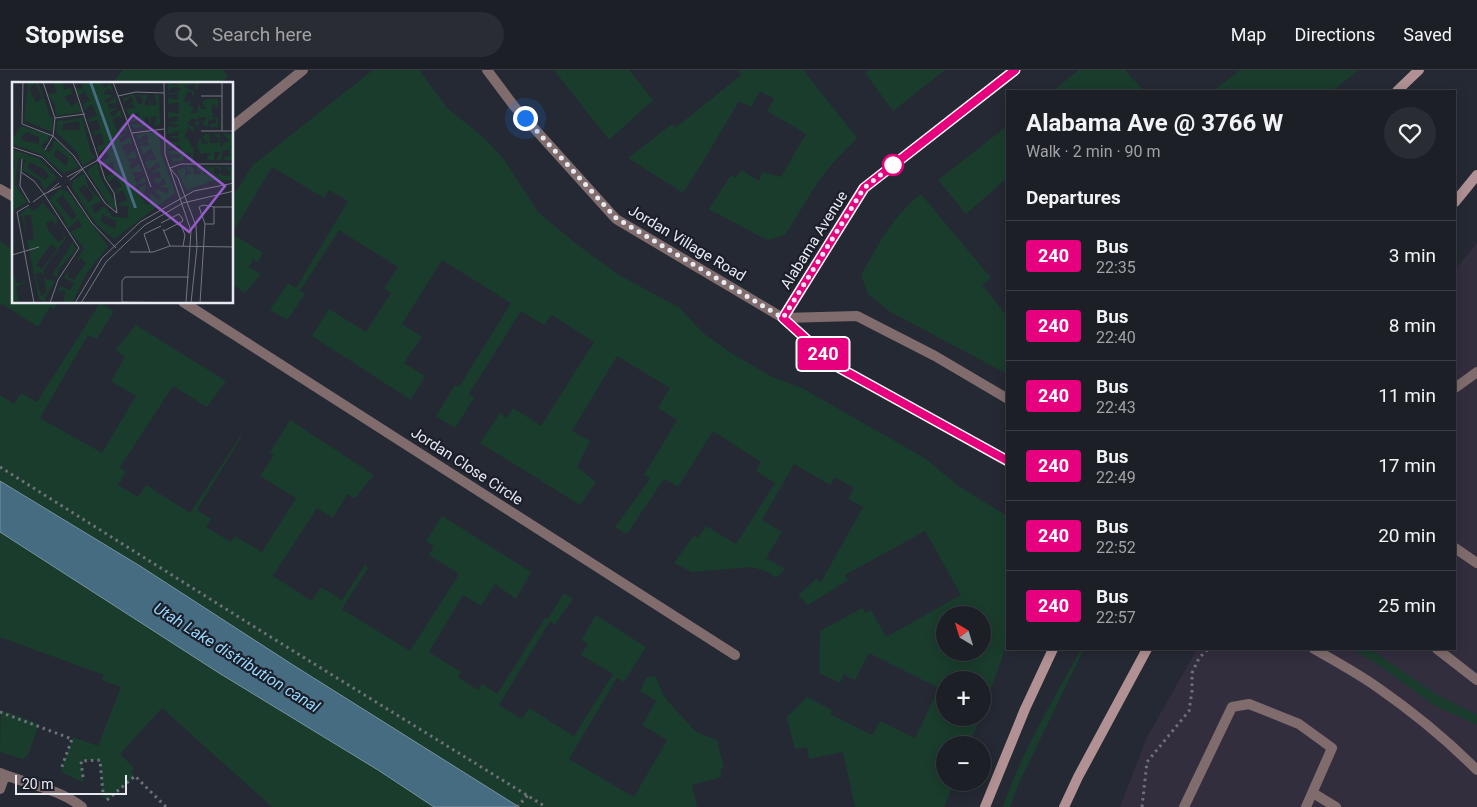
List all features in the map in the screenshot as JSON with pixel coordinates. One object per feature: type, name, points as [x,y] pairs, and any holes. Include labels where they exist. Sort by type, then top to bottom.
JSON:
[{"type":"main road","points":[[1398,90],[1419,70]]},
{"type":"main road","points":[[1456,201],[1477,176]]},
{"type":"main road","points":[[985,807],[1025,709],[1053,650]]},
{"type":"main road","points":[[1064,807],[1090,754],[1146,650]]},
{"type":"street","points":[[234,125],[303,70]]},
{"type":"street","name":"Jordan Village Road","points":[[487,70],[514,106],[616,218],[783,318],[836,366],[1006,461]]},
{"type":"street","name":"Alabama Avenue","points":[[783,318],[864,188],[1015,70]]},
{"type":"street","points":[[0,189],[12,196]]},
{"type":"street","name":"Jordan Close Circle","points":[[186,304],[734,655]]},
{"type":"street","points":[[783,318],[857,316],[935,356],[1006,398]]},
{"type":"street","points":[[1456,387],[1477,372]]},
{"type":"street","points":[[1456,549],[1477,563]]},
{"type":"street","points":[[1316,650],[1375,686],[1417,716],[1455,748],[1477,770]]},
{"type":"street","points":[[1438,650],[1477,680]]},
{"type":"street","points":[[1184,807],[1232,707],[1249,704],[1299,724],[1332,748],[1306,807]]},
{"type":"street","points":[[0,789],[3,774],[75,801],[82,807]]},
{"type":"street","points":[[1313,793],[1336,807]]},
{"type":"path","points":[[0,467],[546,807]]},
{"type":"path","points":[[1142,807],[1147,762],[1189,711],[1192,673],[1199,658],[1207,650]]},
{"type":"path","points":[[0,712],[72,739],[61,769],[62,773]]},
{"type":"path","points":[[84,783],[81,761],[100,760],[103,797],[108,800],[135,776],[166,807]]},
{"type":"path","points":[[517,807],[528,795]]},
{"type":"shaded area","points":[[1477,243],[1477,807],[1120,807],[1147,737],[1196,650],[1456,650],[1456,269]]},
{"type":"green space","points":[[123,70],[223,70],[228,76],[221,82],[118,82],[115,80]]},
{"type":"green space","points":[[373,70],[419,70],[448,109],[482,136],[503,158],[538,212],[575,243],[619,275],[680,308],[703,333],[731,353],[772,377],[802,388],[926,459],[957,485],[1006,515],[1006,647],[991,689],[991,671],[936,671],[936,686],[869,653],[855,680],[844,673],[840,683],[819,673],[820,631],[862,608],[866,613],[871,610],[886,637],[936,609],[936,661],[991,661],[991,606],[941,606],[961,595],[925,531],[845,575],[848,580],[808,605],[798,595],[816,579],[821,582],[863,507],[848,499],[854,488],[835,477],[830,485],[794,464],[762,520],[782,532],[766,558],[785,569],[776,578],[768,572],[752,567],[692,572],[674,563],[694,535],[698,538],[706,526],[736,544],[775,483],[756,471],[761,462],[713,431],[678,487],[664,479],[627,534],[615,527],[650,479],[644,475],[677,420],[658,408],[670,388],[617,356],[572,431],[590,441],[577,467],[596,482],[580,505],[480,443],[500,413],[507,418],[513,408],[541,426],[594,342],[552,315],[544,325],[521,311],[469,394],[474,398],[455,428],[436,416],[455,385],[459,387],[511,303],[442,260],[402,324],[422,337],[404,363],[425,376],[411,400],[312,336],[329,309],[366,332],[391,293],[384,289],[398,267],[339,230],[300,291],[305,294],[287,320],[270,310],[288,283],[296,288],[348,201],[329,190],[324,198],[272,167],[234,230],[234,194],[253,165]]},
{"type":"green space","points":[[554,70],[629,70],[653,100],[609,140]]},
{"type":"green space","points":[[738,70],[803,70],[857,138],[831,165],[818,182],[785,235],[767,240],[709,209],[731,175],[736,178],[741,170],[759,181],[762,172],[781,177],[806,134],[767,111],[774,99],[760,91],[751,107],[739,101],[683,193],[628,158],[672,124],[675,128],[741,75]]},
{"type":"green space","points":[[869,70],[945,70],[893,111],[865,73]]},
{"type":"green space","points":[[1079,70],[1125,70],[1143,90],[1053,90]]},
{"type":"green space","points":[[1240,70],[1359,70],[1333,90],[1214,90]]},
{"type":"green space","points":[[1006,127],[1006,179],[966,214],[938,180]]},
{"type":"green space","points":[[921,194],[991,278],[982,285],[1006,315],[1006,373],[889,311],[868,294],[861,275],[894,221]]},
{"type":"green space","points":[[234,235],[263,253],[258,262],[253,259],[249,267],[261,274],[245,293],[234,286]]},
{"type":"green space","points":[[0,241],[12,249],[12,304],[57,304],[54,309],[50,307],[38,327],[2,304],[0,305]]},
{"type":"green space","points":[[99,304],[102,304],[114,311],[97,339],[88,335],[40,418],[102,453],[136,396],[111,381],[125,357],[115,350],[136,325],[226,381],[207,407],[173,386],[120,467],[126,472],[118,485],[138,497],[146,485],[190,513],[241,435],[197,510],[211,519],[206,527],[231,542],[235,536],[262,552],[296,498],[260,476],[274,455],[270,452],[290,420],[374,475],[355,498],[347,494],[333,518],[317,508],[273,576],[312,601],[321,587],[342,600],[365,565],[368,568],[342,609],[410,651],[459,574],[429,555],[434,546],[426,541],[442,516],[531,572],[516,599],[495,584],[481,606],[463,595],[429,652],[461,672],[458,677],[478,690],[482,684],[497,694],[545,618],[548,619],[564,593],[573,599],[555,624],[550,621],[499,705],[522,719],[529,708],[574,736],[613,674],[581,655],[588,644],[581,640],[596,615],[646,647],[624,682],[617,678],[569,759],[634,797],[667,740],[642,725],[656,701],[640,691],[647,677],[655,676],[665,698],[696,732],[717,740],[724,768],[720,769],[722,777],[692,785],[697,807],[272,807],[162,708],[120,754],[134,768],[131,772],[135,776],[107,800],[103,797],[100,760],[81,761],[84,783],[63,773],[61,769],[73,737],[98,746],[121,687],[102,680],[104,675],[0,637],[0,395],[14,404],[21,393],[37,402]]},
{"type":"green space","points":[[1080,650],[1084,650],[1019,783],[1010,807],[1003,807],[1028,746]]},
{"type":"green space","points":[[1354,650],[1371,650],[1436,694],[1477,715],[1477,725],[1432,704],[1380,666]]},
{"type":"green space","points":[[936,694],[936,726],[977,726],[973,736],[936,736],[936,791],[951,791],[944,807],[855,807],[843,752],[809,759],[807,747],[795,749],[787,717],[807,697],[832,710],[830,714],[872,735],[880,721],[915,738]]},
{"type":"green space","points":[[1,710],[39,724],[28,755],[23,759],[0,752]]},
{"type":"water","name":"Utah Lake distribution canal","points":[[0,481],[140,566],[519,807],[434,807],[378,770],[219,673],[0,532]]},
{"type":"bus line","name":"240","points":[[1006,460],[836,366],[783,318],[864,188],[1015,70]]},
{"type":"route","points":[[525,118],[616,218],[783,318],[864,188],[893,165]]}]
